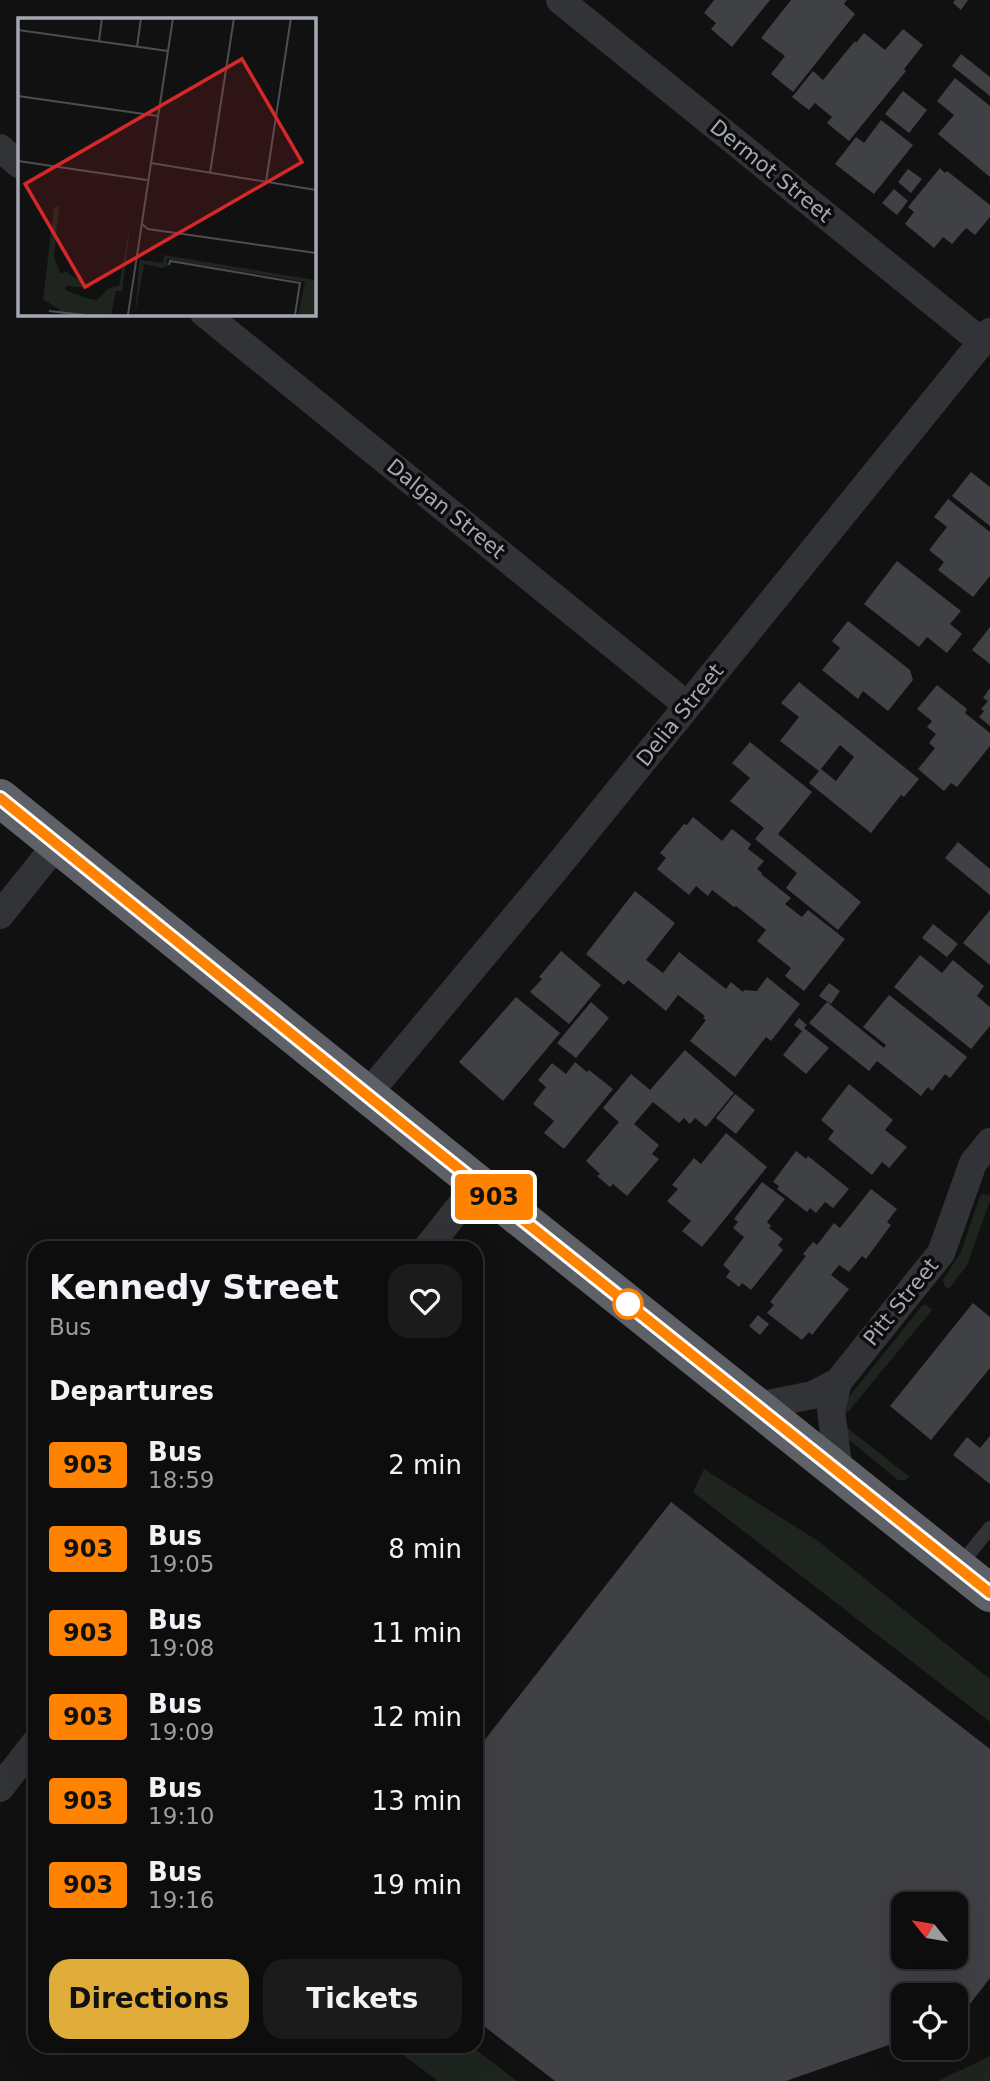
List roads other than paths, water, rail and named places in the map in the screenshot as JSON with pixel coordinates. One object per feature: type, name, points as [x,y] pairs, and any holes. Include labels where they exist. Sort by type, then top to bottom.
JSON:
[{"type":"highway","points":[[0,797],[367,1095],[990,1593]]},
{"type":"street","name":"Dermot Street","points":[[560,0],[986,337]]},
{"type":"street","points":[[0,148],[18,163]]},
{"type":"street","name":"Dalgan Street","points":[[206,315],[687,705]]},
{"type":"street","name":"Delia Street","points":[[367,1095],[556,867],[986,337]]},
{"type":"street","points":[[0,915],[57,844]]},
{"type":"street","name":"Pitt Street","points":[[757,1406],[813,1395],[838,1382],[941,1253],[973,1163],[990,1142]]},
{"type":"street","points":[[433,1241],[478,1184]]},
{"type":"street","name":"Pitt Street","points":[[838,1382],[831,1410],[839,1472]]},
{"type":"street","points":[[0,1788],[28,1752]]},
{"type":"lane","points":[[958,1567],[990,1528]]}]
